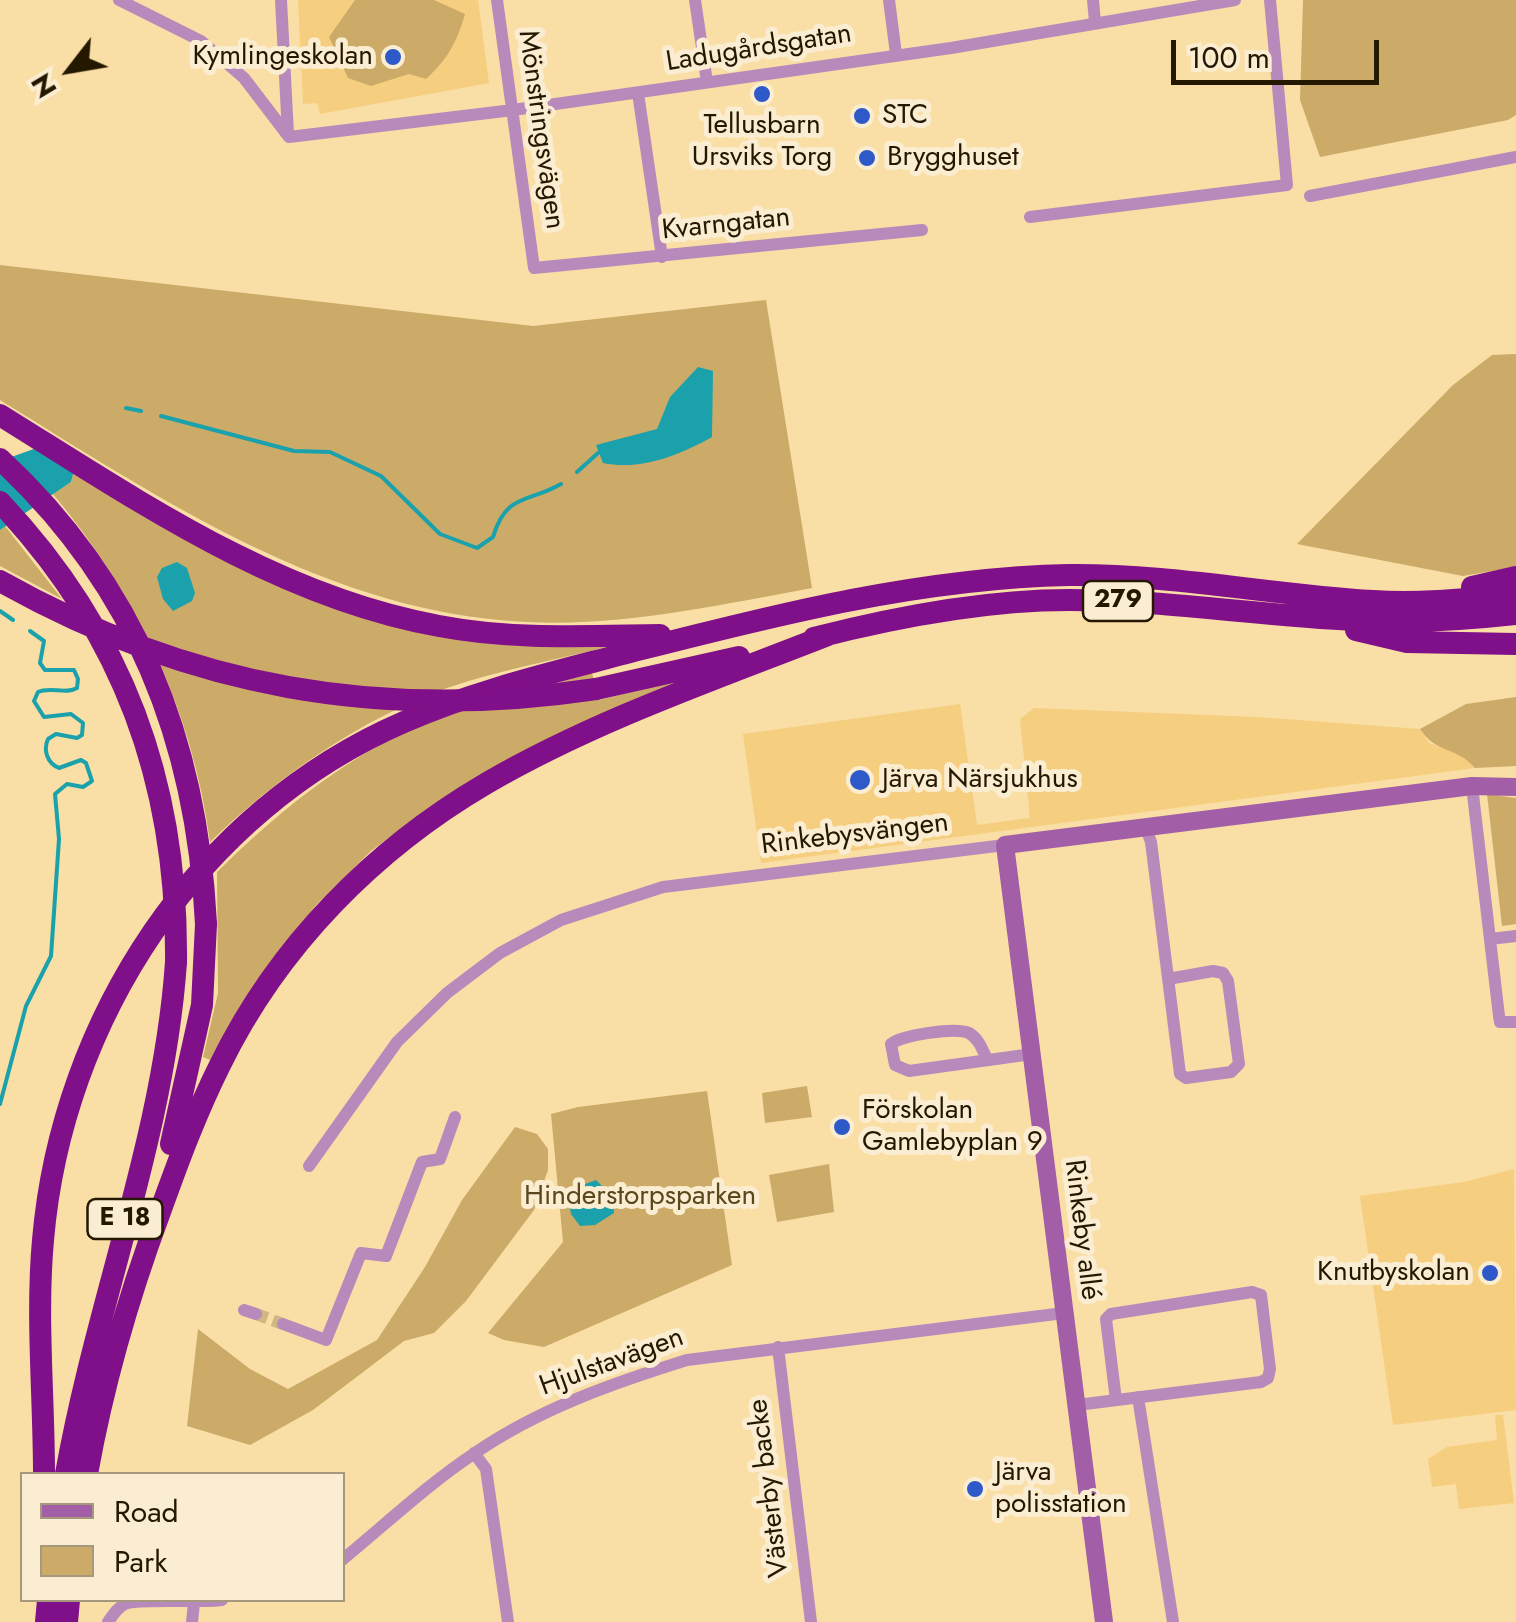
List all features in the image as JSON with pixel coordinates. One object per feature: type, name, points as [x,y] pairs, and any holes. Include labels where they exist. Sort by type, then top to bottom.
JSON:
[{"type":"highway","points":[[0,415],[182,526],[265,568],[342,600],[436,626],[554,638],[700,634]]},
{"type":"highway","name":"E 18","points":[[0,459],[83,549],[134,631],[175,732],[200,847],[206,924],[196,1042],[144,1254],[108,1374],[87,1472]]},
{"type":"highway","name":"E 18","points":[[0,502],[48,556],[122,677],[137,715],[169,839],[175,886],[176,962],[160,1083],[87,1370],[66,1472]]},
{"type":"highway","name":"279","points":[[700,634],[868,596],[999,578],[1151,578],[1348,600],[1516,595]]},
{"type":"highway","points":[[1410,601],[1516,578]]},
{"type":"highway","name":"279","points":[[0,581],[71,619],[146,650],[228,676],[306,692],[388,701],[469,702],[596,689],[828,634],[1003,604],[1065,600],[1152,602],[1412,622],[1516,614]]},
{"type":"highway","points":[[1324,618],[1366,634],[1407,642],[1516,644]]},
{"type":"highway","points":[[44,1472],[42,1240],[58,1138],[74,1087],[108,1006],[138,950],[170,909],[220,848],[260,812],[354,747],[402,722],[468,697],[700,634]]},
{"type":"highway","points":[[144,1254],[193,1122],[221,1062],[274,975],[310,928],[354,881],[427,822],[543,754],[828,634]]},
{"type":"street","points":[[120,0],[201,41],[244,78],[289,136]]},
{"type":"street","points":[[282,0],[289,136]]},
{"type":"street","name":"Mönstringsvägen","points":[[497,0],[534,268]]},
{"type":"street","points":[[695,0],[707,82]]},
{"type":"street","points":[[889,0],[896,54]]},
{"type":"street","points":[[1092,0],[1095,22]]},
{"type":"street","name":"Ladugårdsgatan","points":[[289,136],[638,93],[951,48],[1235,0]]},
{"type":"street","points":[[1030,217],[1287,185],[1270,0]]},
{"type":"street","points":[[638,93],[662,257]]},
{"type":"street","points":[[1310,196],[1516,157]]},
{"type":"street","name":"Kvarngatan","points":[[534,268],[922,230]]},
{"type":"street","points":[[1472,786],[1500,1022],[1516,1022]]},
{"type":"street","name":"Rinkebysvängen","points":[[309,1166],[396,1042],[448,993],[500,953],[562,920],[663,887],[1472,786],[1516,787]]},
{"type":"street","points":[[1146,828],[1180,1074],[1186,1078],[1231,1072],[1238,1064],[1228,981],[1223,973],[1168,979]]},
{"type":"street","name":"Rinkeby allé","points":[[1006,845],[1104,1622]]},
{"type":"street","points":[[1490,939],[1516,936]]},
{"type":"street","points":[[987,1059],[975,1037],[960,1030],[903,1037],[891,1044],[890,1054],[900,1070],[1032,1054]]},
{"type":"street","points":[[283,1324],[326,1340],[362,1254],[386,1256],[422,1162],[440,1159],[455,1117]]},
{"type":"street","points":[[1077,1405],[1261,1382],[1268,1378],[1261,1295],[1252,1292],[1111,1314],[1106,1320],[1116,1400]]},
{"type":"street","name":"Hjulstavägen","points":[[345,1558],[474,1453],[546,1411],[627,1379],[687,1360],[1064,1313]]},
{"type":"street","name":"Västerby backe","points":[[778,1347],[811,1622]]},
{"type":"street","points":[[1138,1398],[1172,1622]]},
{"type":"street","points":[[474,1453],[486,1469],[508,1622]]},
{"type":"street","points":[[108,1622],[131,1602]]},
{"type":"street","points":[[154,1602],[208,1602]]},
{"type":"street","points":[[192,1622],[194,1604]]},
{"type":"shaded area","name":"Kymlingeskolan","points":[[298,0],[478,0],[489,83],[320,114],[317,103],[303,104]]},
{"type":"shaded area","points":[[960,704],[977,825],[1030,818],[1020,719],[1034,708],[1257,717],[1420,729],[1429,743],[1465,756],[1475,768],[761,863],[743,734]]},
{"type":"shaded area","name":"Knutbyskolan","points":[[1514,1169],[1516,1410],[1393,1425],[1360,1196],[1464,1182]]},
{"type":"shaded area","points":[[1495,1415],[1503,1415],[1514,1503],[1459,1509],[1456,1484],[1432,1487],[1428,1459],[1447,1447],[1497,1440]]},
{"type":"green space","points":[[355,0],[434,0],[465,14],[451,50],[426,79],[409,74],[371,86],[348,78],[329,37]]},
{"type":"green space","points":[[1303,0],[1516,0],[1516,115],[1508,120],[1320,157],[1300,100]]},
{"type":"green space","points":[[0,265],[533,326],[766,300],[812,588],[634,618],[526,622],[454,614],[384,598],[316,574],[186,512],[0,400]]},
{"type":"green space","points":[[1516,354],[1516,567],[1463,576],[1297,544],[1453,385],[1492,355]]},
{"type":"green space","points":[[74,471],[409,630],[513,643],[618,644],[468,681],[382,716],[291,773],[210,842],[190,747],[157,657],[111,573],[53,494],[71,482]]},
{"type":"green space","points":[[5,526],[62,599],[0,566],[0,530]]},
{"type":"green space","points":[[592,673],[599,700],[685,679],[439,802],[372,850],[318,903],[269,965],[213,1061],[203,1057],[218,993],[217,872],[325,779],[386,742],[451,713]]},
{"type":"green space","points":[[1516,697],[1516,766],[1475,768],[1461,756],[1433,743],[1420,729],[1466,704]]},
{"type":"green space","points":[[1487,794],[1516,798],[1516,924],[1502,926]]},
{"type":"green space","points":[[807,1086],[812,1117],[765,1123],[762,1093]]},
{"type":"green space","name":"Hinderstorpsparken","points":[[707,1091],[732,1265],[544,1347],[488,1333],[563,1242],[551,1114]]},
{"type":"green space","points":[[515,1127],[537,1134],[548,1149],[548,1170],[534,1210],[466,1301],[434,1333],[404,1341],[313,1410],[250,1445],[187,1426],[198,1329],[250,1369],[288,1389],[377,1340],[425,1267],[462,1200]]},
{"type":"green space","points":[[829,1164],[834,1212],[777,1222],[769,1175]]},
{"type":"water","points":[[698,367],[713,371],[712,437],[660,460],[632,465],[603,463],[596,445],[657,429],[670,397]]},
{"type":"water","points":[[45,445],[74,471],[71,482],[0,530],[0,461]]},
{"type":"water","points":[[177,562],[187,568],[195,593],[192,601],[173,611],[163,599],[157,577],[162,568]]},
{"type":"water","points":[[596,1180],[613,1197],[614,1213],[595,1225],[580,1226],[571,1214],[568,1196],[574,1188]]},
{"type":"waterway","points":[[126,408],[141,411]]},
{"type":"waterway","points":[[161,416],[294,451],[330,452],[381,476],[440,534],[477,548],[493,537],[504,513],[512,506],[561,484]]},
{"type":"waterway","points":[[577,472],[598,453]]},
{"type":"waterway","points":[[0,611],[13,620]]},
{"type":"waterway","points":[[0,1104],[26,1006],[51,956],[59,839],[55,794],[67,784],[83,787],[92,781],[86,763],[81,760],[59,768],[47,756],[48,739],[56,734],[77,738],[82,735],[83,723],[71,714],[44,717],[34,701],[43,690],[77,688],[78,679],[74,670],[45,670],[40,663],[44,641],[30,631]]},
{"type":"tunnel","points":[[256,1314],[283,1324]]},
{"type":"place","name":"Kymlingeskolan","points":[[393,57]]},
{"type":"place","name":"Tellusbarn Ursviks Torg","points":[[762,94]]},
{"type":"place","name":"STC","points":[[862,116]]},
{"type":"place","name":"Brygghuset","points":[[867,158]]},
{"type":"place","name":"Järva Närsjukhus","points":[[860,780]]},
{"type":"place","name":"Förskolan Gamlebyplan 9","points":[[842,1127]]},
{"type":"place","name":"Knutbyskolan","points":[[1490,1273]]},
{"type":"place","name":"Järva polisstation","points":[[975,1489]]}]
